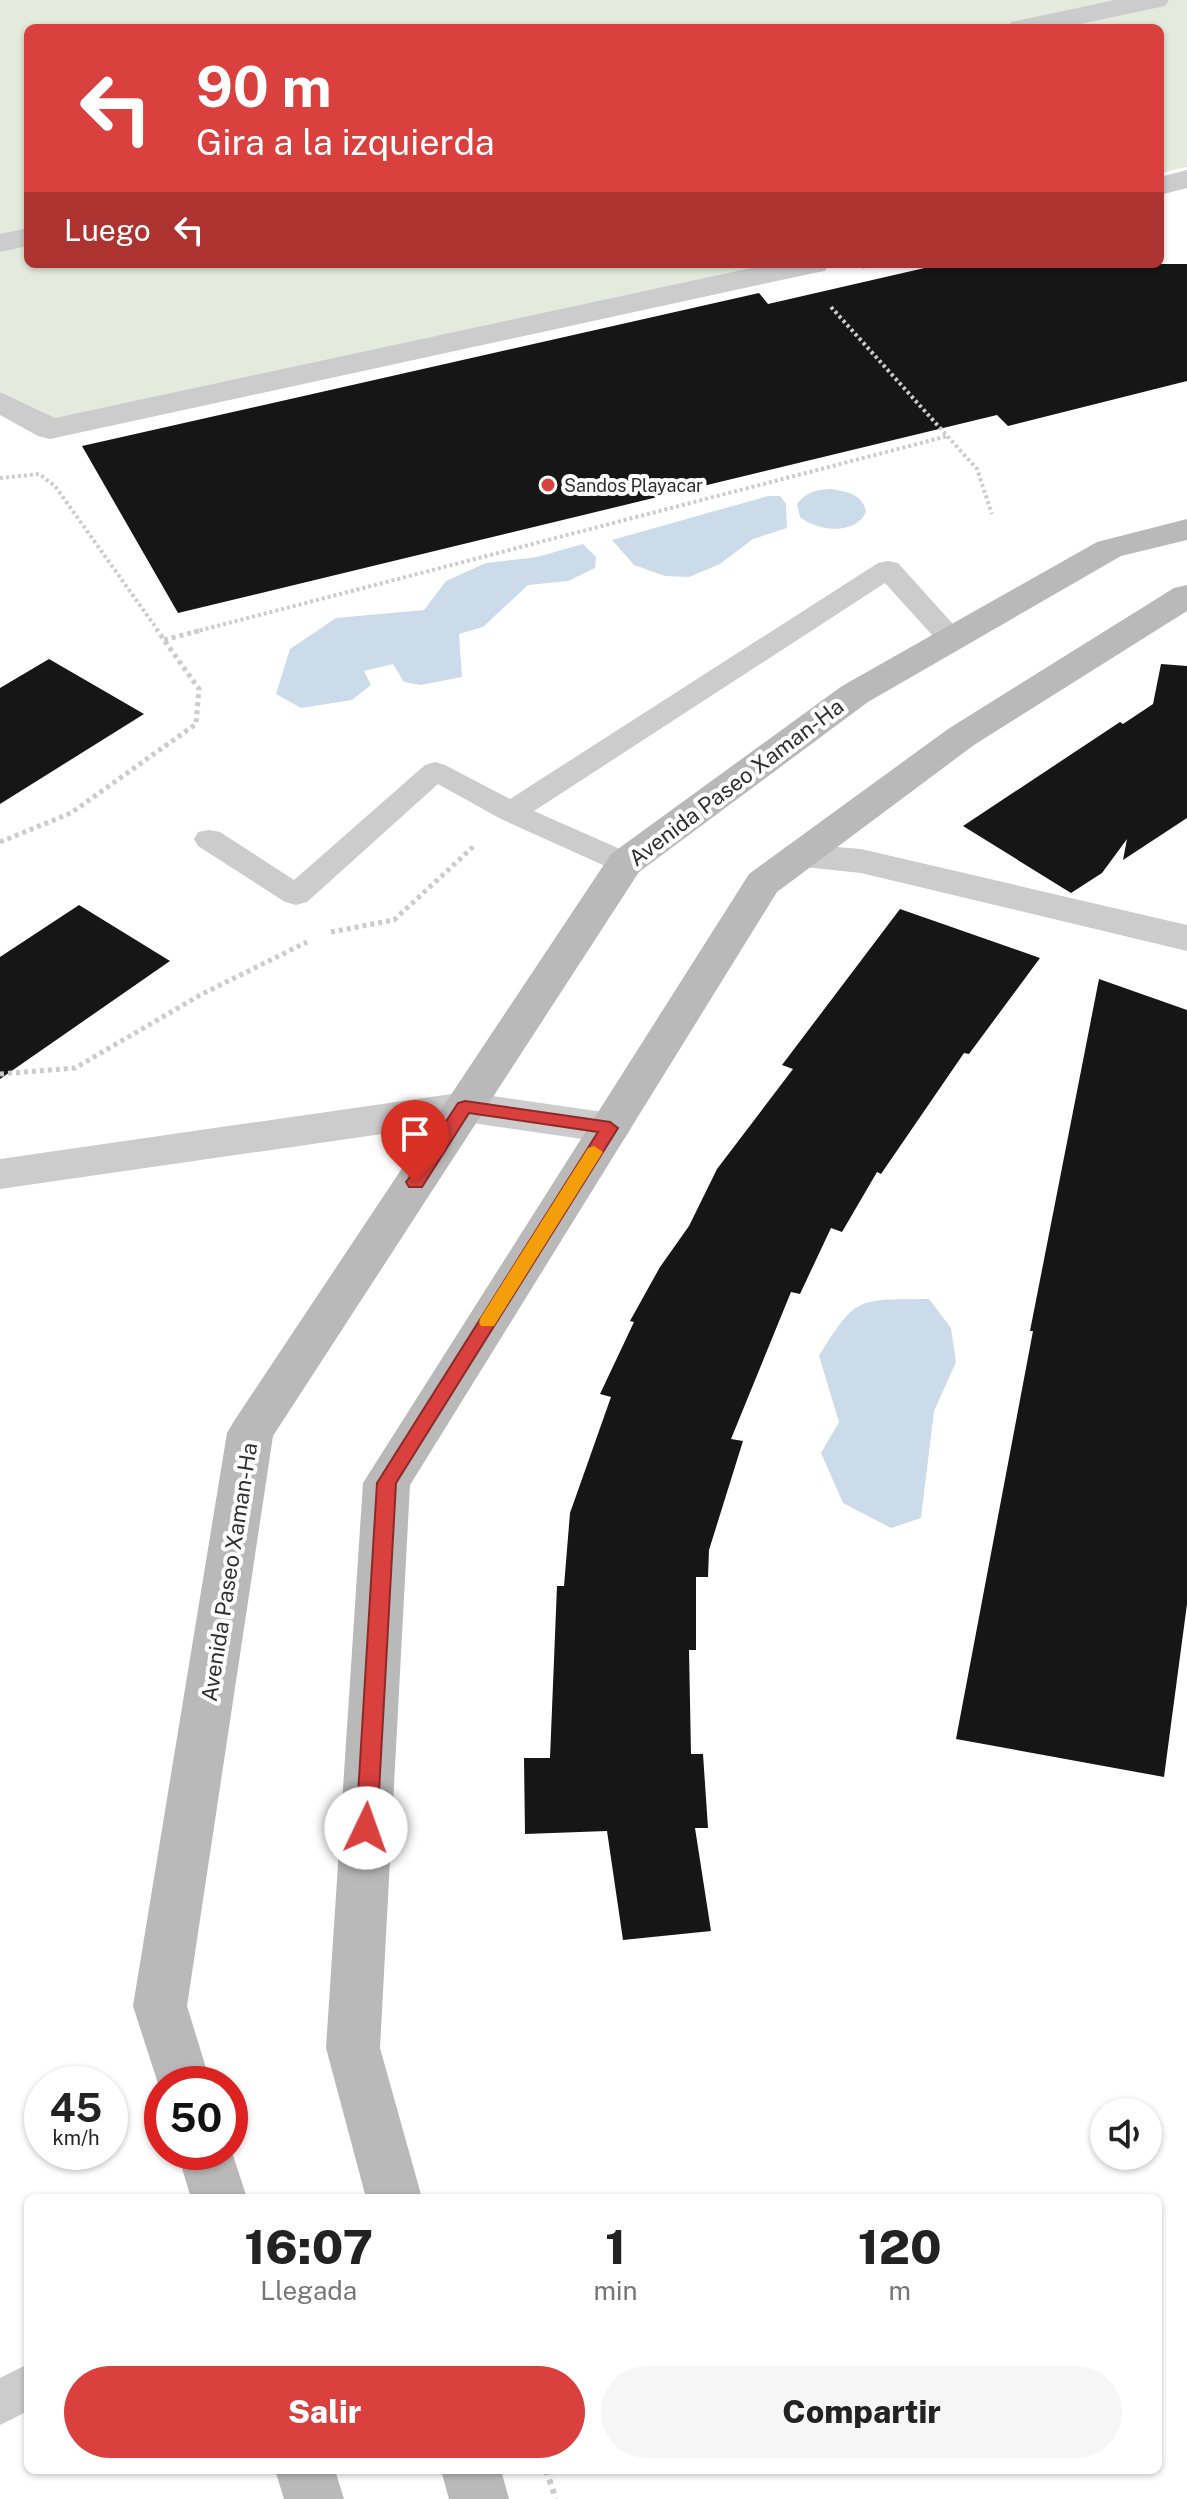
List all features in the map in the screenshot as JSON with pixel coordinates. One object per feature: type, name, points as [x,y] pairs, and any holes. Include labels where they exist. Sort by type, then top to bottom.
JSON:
[{"type":"main road","name":"Avenida Paseo Xaman-Ha","points":[[178,2066],[160,2006],[250,1433],[625,863],[855,694],[1109,549],[1187,529]]},
{"type":"main road","points":[[386,2194],[353,2048],[387,1483],[763,883],[961,737],[1187,596]]},
{"type":"main road","points":[[210,2170],[218,2194]]},
{"type":"main road","points":[[306,2474],[314,2499]]},
{"type":"main road","points":[[472,2474],[479,2499]]},
{"type":"street","points":[[1040,24],[1155,0]]},
{"type":"street","points":[[1164,185],[1187,179]]},
{"type":"street","points":[[0,243],[24,238]]},
{"type":"street","points":[[0,402],[50,429],[796,268]]},
{"type":"street","points":[[799,856],[861,861],[1187,938]]},
{"type":"street","points":[[0,1174],[465,1107],[610,1128]]},
{"type":"lane","points":[[511,812],[888,569],[951,639]]},
{"type":"lane","points":[[209,839],[296,895],[435,771],[511,812],[625,863]]},
{"type":"lane","points":[[0,2403],[24,2388]]},
{"type":"path","points":[[807,268],[977,469],[992,514]]},
{"type":"path","points":[[164,640],[948,436]]},
{"type":"path","points":[[0,478],[39,474],[55,486],[199,689],[196,724],[71,813],[0,842]]},
{"type":"path","points":[[327,933],[394,920],[511,812]]},
{"type":"path","points":[[0,1074],[75,1068],[202,994],[313,939]]},
{"type":"path","points":[[547,2474],[556,2499]]},
{"type":"shaded area","points":[[0,0],[1187,0],[1187,167],[1164,172],[1164,24],[24,24],[24,268],[768,268],[46,437],[0,410]]},
{"type":"water","points":[[830,489],[858,497],[866,512],[861,520],[835,529],[816,526],[800,517],[797,504],[800,500],[812,492]]},
{"type":"water","points":[[768,496],[780,496],[786,504],[787,528],[753,539],[720,564],[689,577],[665,576],[634,565],[612,540]]},
{"type":"water","points":[[583,544],[596,557],[595,568],[568,581],[528,585],[483,627],[459,634],[462,677],[421,685],[404,682],[393,664],[364,671],[371,685],[352,700],[301,708],[276,694],[290,649],[336,618],[424,610],[446,581],[486,563],[537,557]]},
{"type":"water","points":[[929,1299],[951,1328],[956,1362],[934,1411],[921,1518],[891,1528],[843,1503],[821,1453],[839,1422],[819,1356],[842,1321],[862,1305],[873,1301]]},
{"type":"building","points":[[1164,264],[1187,264],[1187,381],[1008,426],[997,415],[178,613],[82,446],[759,293],[768,304],[925,268],[1164,268]]},
{"type":"building","points":[[49,659],[144,714],[0,804],[0,688]]},
{"type":"building","points":[[1161,664],[1187,666],[1187,818],[1123,860],[1127,839],[1102,873],[1071,893],[963,826],[1120,722],[1123,724],[1153,704]]},
{"type":"building","points":[[79,905],[170,961],[0,1079],[0,957]]},
{"type":"building","points":[[900,909],[1040,958],[969,1054],[964,1053],[881,1174],[877,1172],[842,1232],[831,1228],[800,1294],[791,1292],[731,1439],[743,1441],[709,1550],[708,1577],[696,1577],[696,1650],[689,1650],[691,1754],[703,1754],[708,1828],[695,1828],[711,1931],[623,1940],[607,1831],[525,1834],[524,1758],[550,1758],[557,1586],[564,1586],[570,1513],[611,1397],[600,1394],[634,1322],[630,1321],[660,1267],[689,1226],[717,1169],[793,1069],[782,1065]]},
{"type":"building","points":[[1099,979],[1187,1010],[1187,1604],[1164,1777],[956,1739],[1033,1331],[1030,1331]]},
{"type":"slow traffic","points":[[488,1322],[594,1152]]},
{"type":"place","name":"Sandos Playacar","points":[[548,485]]},
{"type":"route","points":[[366,1828],[387,1483],[610,1128],[465,1107],[415,1182]]}]
